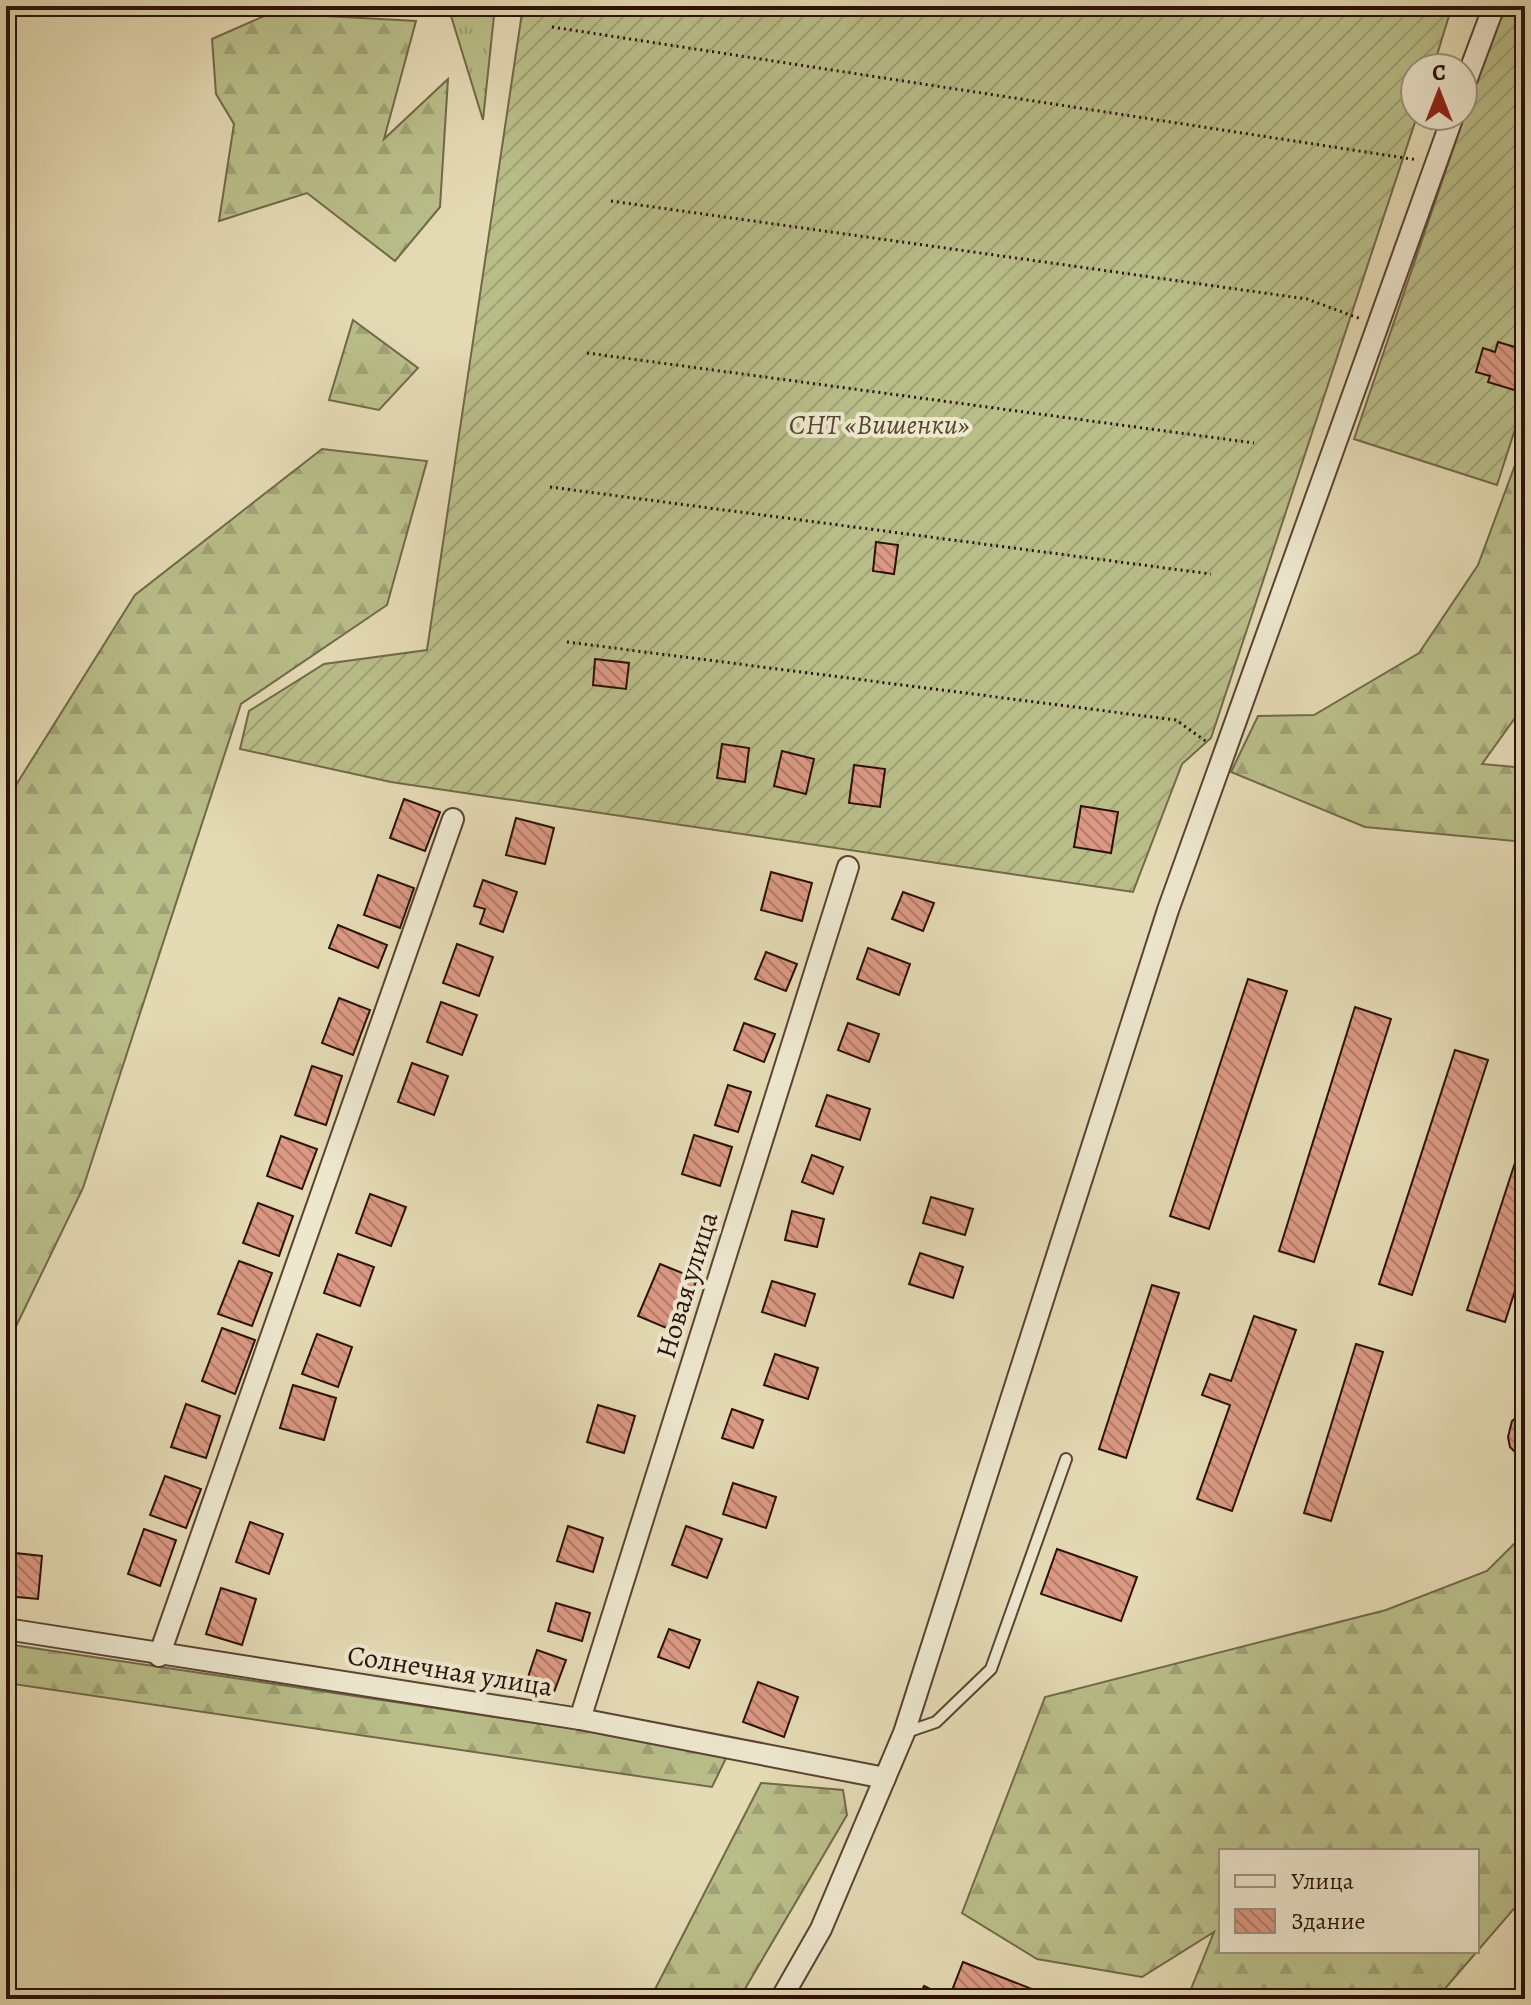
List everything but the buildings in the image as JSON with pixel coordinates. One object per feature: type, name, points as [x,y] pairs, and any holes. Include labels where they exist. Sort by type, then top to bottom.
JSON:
[{"type":"street","points":[[1477,52],[1494,6]]},
{"type":"street","points":[[781,1999],[821,1929],[904,1733],[1168,910],[1447,132]]},
{"type":"street","points":[[159,1656],[453,819]]},
{"type":"street","name":"Новая улица","points":[[580,1719],[848,867]]},
{"type":"street","name":"Солнечная улица","points":[[6,1629],[159,1656],[580,1719],[885,1778]]},
{"type":"lane","points":[[904,1733],[936,1722],[991,1669],[1066,1459]]},
{"type":"path","points":[[552,27],[1434,163]]},
{"type":"path","points":[[611,201],[1307,299],[1376,324]]},
{"type":"path","points":[[587,353],[1254,443]]},
{"type":"path","points":[[550,487],[1211,574]]},
{"type":"path","points":[[567,642],[1176,720],[1223,755]]},
{"type":"green space","points":[[448,6],[495,6],[483,120]]},
{"type":"green space","name":"СНТ «Вишенки»","points":[[523,6],[1452,6],[1438,52],[1399,52],[1399,132],[1412,132],[1211,738],[1182,764],[1133,892],[391,782],[240,749],[249,711],[324,664],[427,650]]},
{"type":"green space","points":[[1502,6],[1525,6],[1525,398],[1497,485],[1354,439],[1459,132],[1479,132],[1479,73]]},
{"type":"green space","points":[[271,13],[416,21],[384,139],[448,79],[440,207],[395,261],[307,193],[219,221],[234,124],[216,94],[212,39]]},
{"type":"green space","points":[[353,320],[418,368],[379,410],[329,400]]},
{"type":"green space","points":[[1525,438],[1525,704],[1482,764],[1525,768],[1525,842],[1365,827],[1231,772],[1258,716],[1314,715],[1419,653],[1478,565]]},
{"type":"green space","points":[[322,449],[427,461],[387,605],[241,704],[83,1188],[6,1347],[6,801],[135,595]]},
{"type":"green space","points":[[1525,1533],[1525,1896],[1479,1949],[1479,1849],[1219,1849],[1219,1953],[1476,1953],[1436,1999],[1187,1999],[1214,1932],[1142,1977],[1037,1959],[962,1913],[1045,1697],[1386,1610],[1487,1571]]},
{"type":"green space","points":[[6,1644],[729,1752],[712,1787],[6,1683]]},
{"type":"green space","points":[[761,1783],[843,1790],[847,1815],[739,1999],[650,1999]]}]
